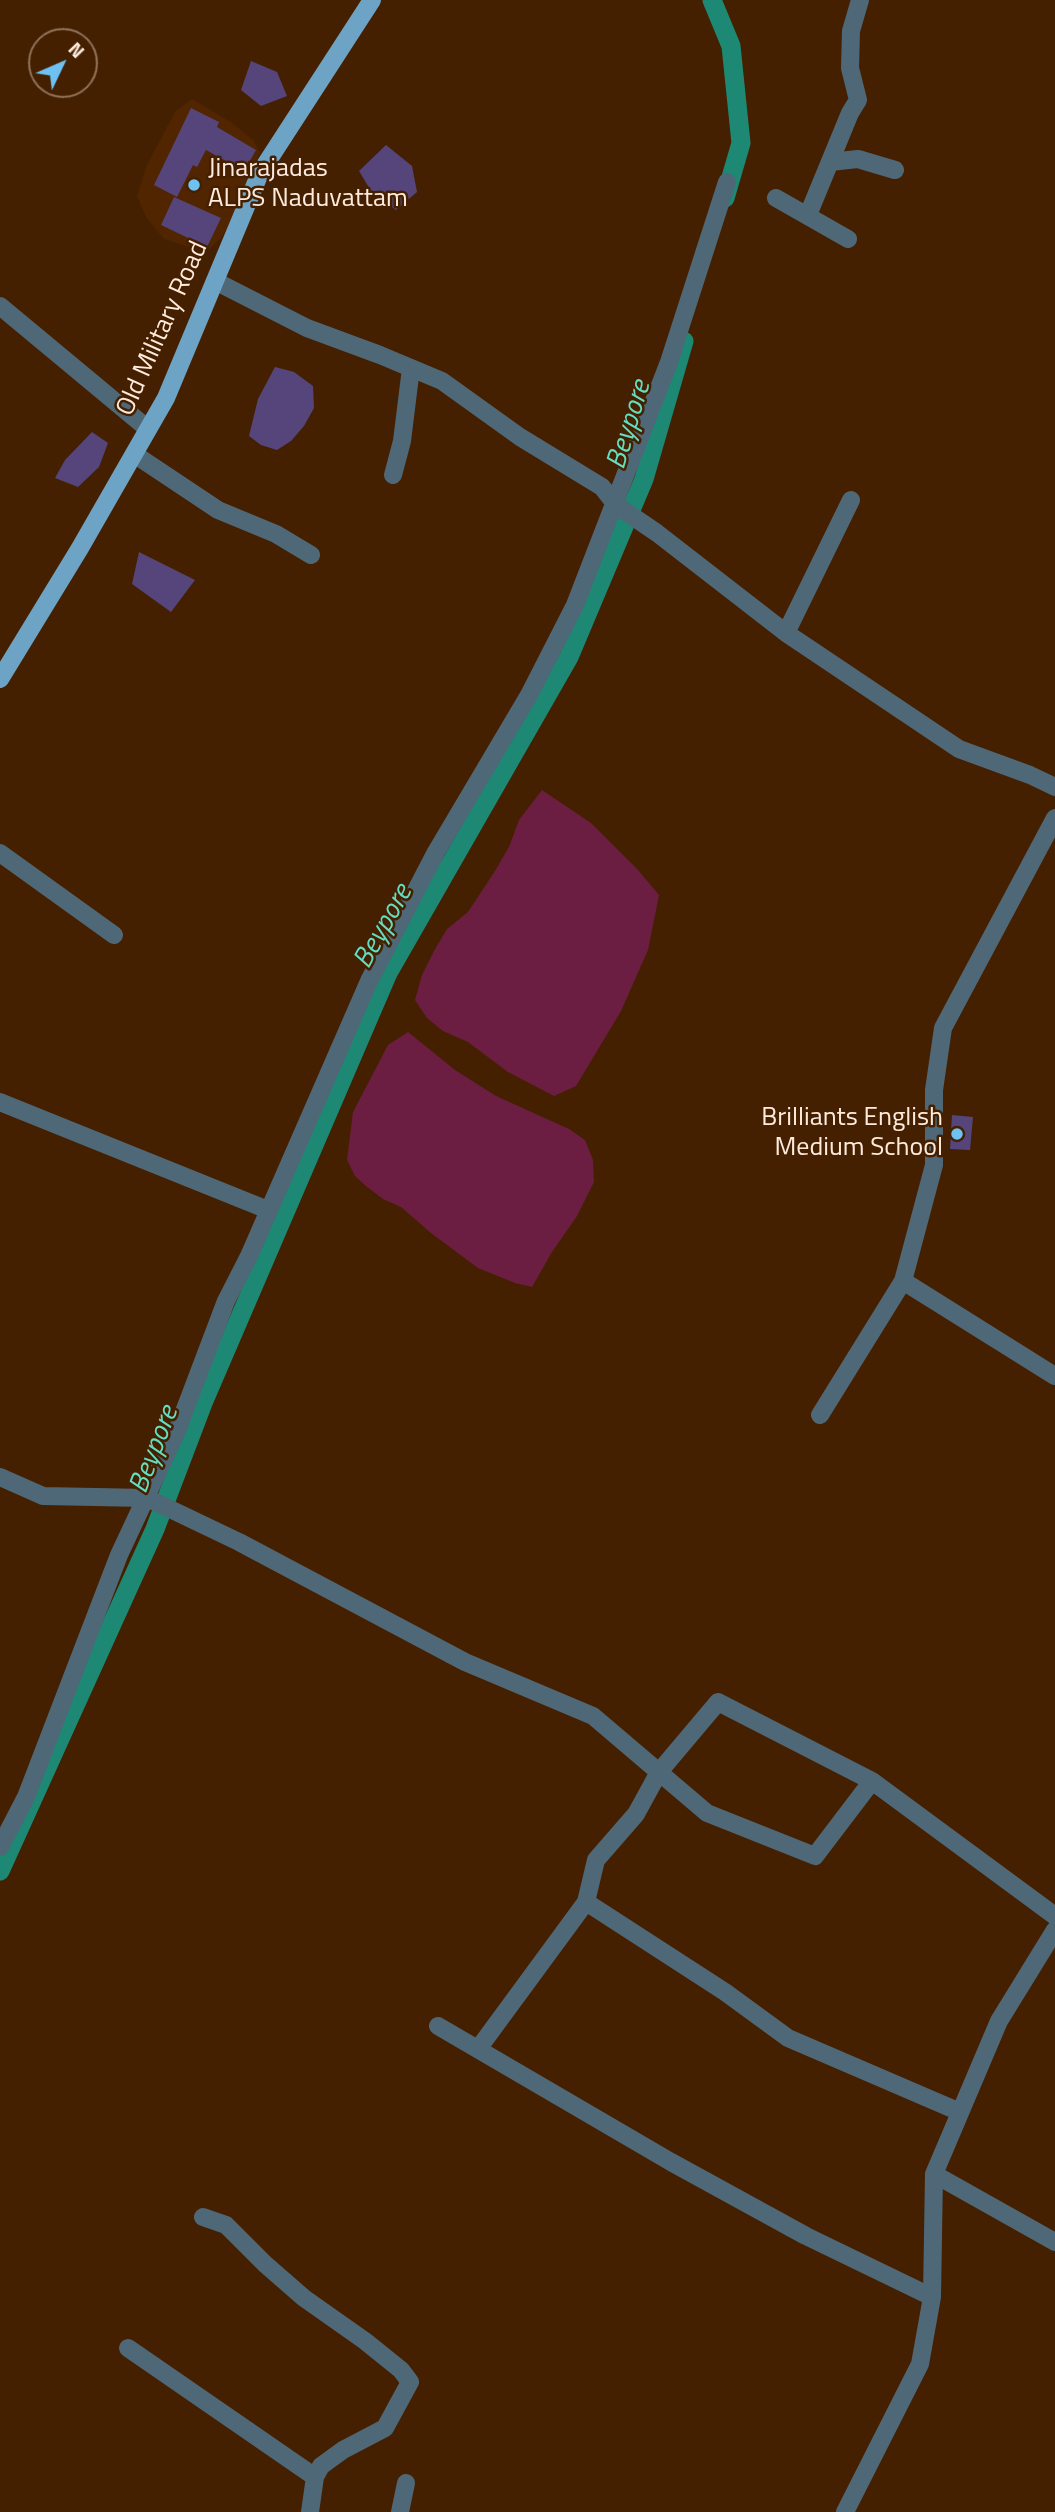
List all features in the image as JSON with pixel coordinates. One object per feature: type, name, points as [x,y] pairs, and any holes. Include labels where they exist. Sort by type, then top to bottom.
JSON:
[{"type":"main road","name":"Old Military Road","points":[[0,678],[166,398],[260,173],[372,0]]},
{"type":"street","points":[[808,215],[850,113],[858,100],[850,68],[851,31],[860,0]]},
{"type":"street","points":[[830,162],[858,159],[895,170]]},
{"type":"street","points":[[0,1847],[26,1797],[119,1555],[176,1433],[226,1301],[249,1256],[369,981],[436,852],[529,695],[575,605],[616,505],[669,362],[727,182]]},
{"type":"street","points":[[776,198],[848,239]]},
{"type":"street","points":[[215,281],[307,328],[442,381],[520,437],[602,487],[616,505],[657,533],[786,634],[959,749],[1055,787]]},
{"type":"street","points":[[0,306],[148,429]]},
{"type":"street","points":[[393,475],[402,441],[411,368]]},
{"type":"street","points":[[134,454],[218,510],[276,534],[311,555]]},
{"type":"street","points":[[786,634],[851,500]]},
{"type":"street","points":[[820,1415],[903,1281],[934,1165],[934,1090],[943,1028],[1055,818]]},
{"type":"street","points":[[0,853],[114,935]]},
{"type":"street","points":[[0,1102],[268,1210]]},
{"type":"street","points":[[903,1281],[1055,1376]]},
{"type":"street","points":[[0,1477],[43,1496],[147,1498],[239,1542],[465,1662],[593,1716],[707,1813],[815,1856],[872,1781]]},
{"type":"street","points":[[478,2049],[586,1902],[596,1860],[636,1814],[659,1772],[718,1702],[872,1781],[1055,1916]]},
{"type":"street","points":[[586,1902],[725,1992],[788,2038],[960,2112]]},
{"type":"street","points":[[845,2512],[920,2364],[932,2297],[934,2174],[999,2021],[1055,1930]]},
{"type":"street","points":[[438,2026],[806,2236],[932,2297]]},
{"type":"street","points":[[934,2174],[1055,2242]]},
{"type":"street","points":[[203,2217],[226,2225],[304,2298],[401,2370],[411,2382],[385,2428],[321,2466],[315,2477],[310,2512]]},
{"type":"street","points":[[128,2348],[315,2477]]},
{"type":"street","points":[[400,2512],[406,2483]]},
{"type":"shaded area","name":"Jinarajadas ALPS Naduvattam","points":[[192,99],[231,122],[253,140],[260,152],[235,216],[221,238],[206,252],[164,239],[146,217],[137,196],[147,165],[175,112]]},
{"type":"shaded area","points":[[542,790],[591,823],[659,895],[648,950],[621,1011],[576,1086],[554,1096],[508,1072],[468,1042],[443,1031],[427,1018],[415,1000],[422,975],[447,929],[468,912],[509,847],[519,820]]},
{"type":"shaded area","points":[[408,1032],[455,1070],[496,1096],[569,1129],[585,1140],[593,1160],[594,1182],[577,1216],[532,1287],[478,1268],[401,1207],[383,1199],[366,1186],[355,1176],[347,1160],[353,1112],[388,1045]]},
{"type":"building","points":[[251,61],[277,72],[287,96],[261,106],[241,90]]},
{"type":"building","points":[[191,108],[219,122],[217,127],[256,150],[244,171],[206,150],[197,167],[193,165],[177,197],[154,185]]},
{"type":"building","points":[[386,145],[412,166],[417,192],[396,210],[371,191],[359,171]]},
{"type":"building","points":[[174,197],[221,218],[207,247],[161,225]]},
{"type":"building","points":[[275,367],[294,372],[313,386],[314,408],[291,441],[277,450],[261,445],[249,436],[258,399]]},
{"type":"building","points":[[92,432],[108,443],[99,467],[78,487],[55,478],[65,460]]},
{"type":"building","points":[[139,552],[195,580],[171,612],[132,584]]},
{"type":"building","name":"Brilliants English Medium School","points":[[952,1115],[973,1117],[970,1150],[950,1149]]},
{"type":"waterway","name":"Beypore","points":[[712,0],[731,46],[741,143],[725,198]]},
{"type":"waterway","name":"Beypore","points":[[0,1871],[155,1529],[203,1403],[388,973],[569,657],[644,479],[684,341]]},
{"type":"place","name":"Jinarajadas ALPS Naduvattam","points":[[194,185]]},
{"type":"place","name":"Brilliants English Medium School","points":[[957,1134]]}]
